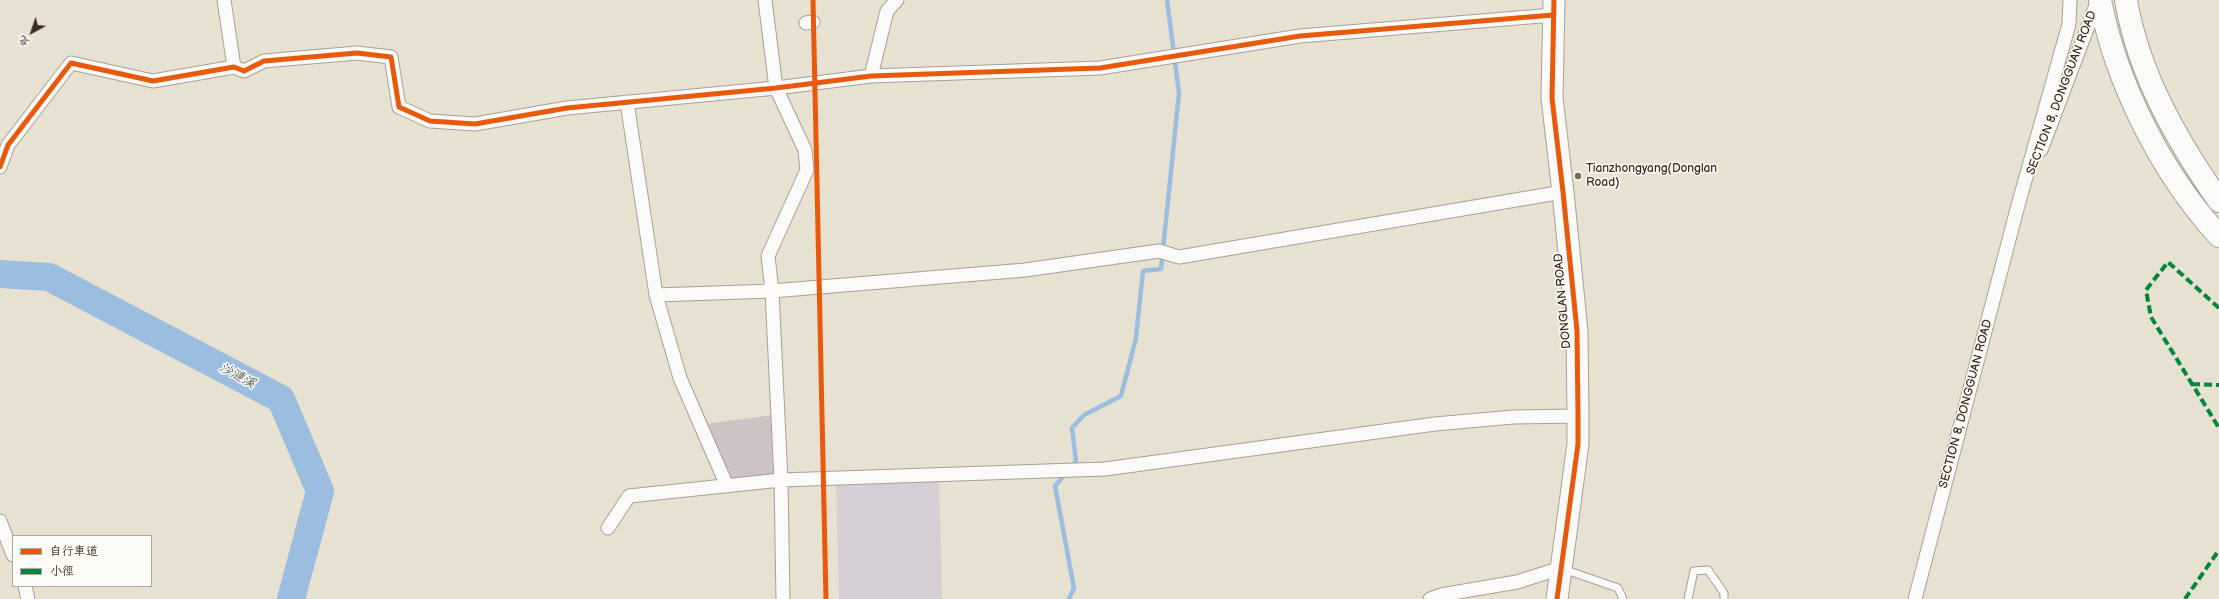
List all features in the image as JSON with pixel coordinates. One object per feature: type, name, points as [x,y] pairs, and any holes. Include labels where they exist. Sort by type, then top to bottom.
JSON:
[{"type":"highway","points":[[2099,0],[2117,64],[2140,116],[2172,174],[2219,236]]},
{"type":"highway","points":[[2126,0],[2129,15],[2147,72],[2164,111],[2194,165],[2219,201]]},
{"type":"main road","name":"DONGLAN ROAD","points":[[1554,7],[1552,98],[1564,192],[1577,331],[1578,416],[1578,444],[1557,599]]},
{"type":"street","points":[[224,0],[234,67]]},
{"type":"street","points":[[765,0],[776,88],[805,150],[807,170],[768,256],[772,291],[781,480],[783,599]]},
{"type":"street","points":[[871,76],[887,11],[897,0]]},
{"type":"street","name":"SECTION 8, DONGGUAN ROAD","points":[[1915,599],[2017,209],[2069,24],[2070,0]]},
{"type":"street","name":"SECTION 8, DONGGUAN ROAD","points":[[2017,209],[2099,0]]},
{"type":"street","points":[[0,166],[8,145],[71,63],[153,81],[234,67],[244,70],[264,61],[357,53],[391,57],[399,107],[430,120],[476,124],[567,108],[776,88],[871,76],[1100,68],[1300,36],[1554,7]]},
{"type":"street","points":[[627,102],[656,295],[680,378],[727,486]]},
{"type":"street","points":[[656,295],[772,291],[1025,270],[1159,251],[1179,257],[1564,192]]},
{"type":"street","points":[[608,528],[629,496],[781,480],[1105,469],[1435,424],[1513,417],[1578,416]]},
{"type":"street","points":[[0,521],[12,552]]},
{"type":"street","points":[[1430,599],[1441,595],[1517,582],[1561,568]]},
{"type":"street","points":[[25,587],[28,599]]},
{"type":"lane","points":[[1561,568],[1618,588],[1623,599]]},
{"type":"lane","points":[[1688,599],[1694,572],[1708,570],[1724,593],[1724,599]]},
{"type":"shaded area","points":[[939,478],[942,599],[839,599],[836,481]]},
{"type":"building","points":[[773,415],[775,476],[731,482],[706,424]]},
{"type":"waterway","points":[[1071,468],[1076,461],[1072,428],[1084,415],[1121,396],[1136,338],[1143,271],[1161,269],[1179,93],[1167,0]]},
{"type":"waterway","name":"沙漣溪","points":[[0,274],[49,277],[281,399],[320,491],[291,599]]},
{"type":"waterway","points":[[1066,473],[1055,486],[1074,588],[1069,599]]},
{"type":"marked path","points":[[2219,308],[2168,262],[2146,290],[2151,317],[2219,428]]},
{"type":"marked path","points":[[2192,384],[2219,385]]},
{"type":"marked path","points":[[2185,599],[2219,550]]},
{"type":"cycle path","points":[[813,0],[826,599]]},
{"type":"cycle path","points":[[1554,0],[1552,98],[1577,331],[1578,416],[1578,444],[1557,599]]},
{"type":"cycle path","points":[[0,167],[8,145],[71,63],[153,81],[234,67],[244,71],[264,61],[357,53],[391,57],[399,107],[430,121],[475,124],[567,108],[776,88],[871,76],[1100,68],[1300,36],[1553,15]]},
{"type":"place","name":"Tianzhongyang(Donglan Road)","points":[[1578,176]]}]
